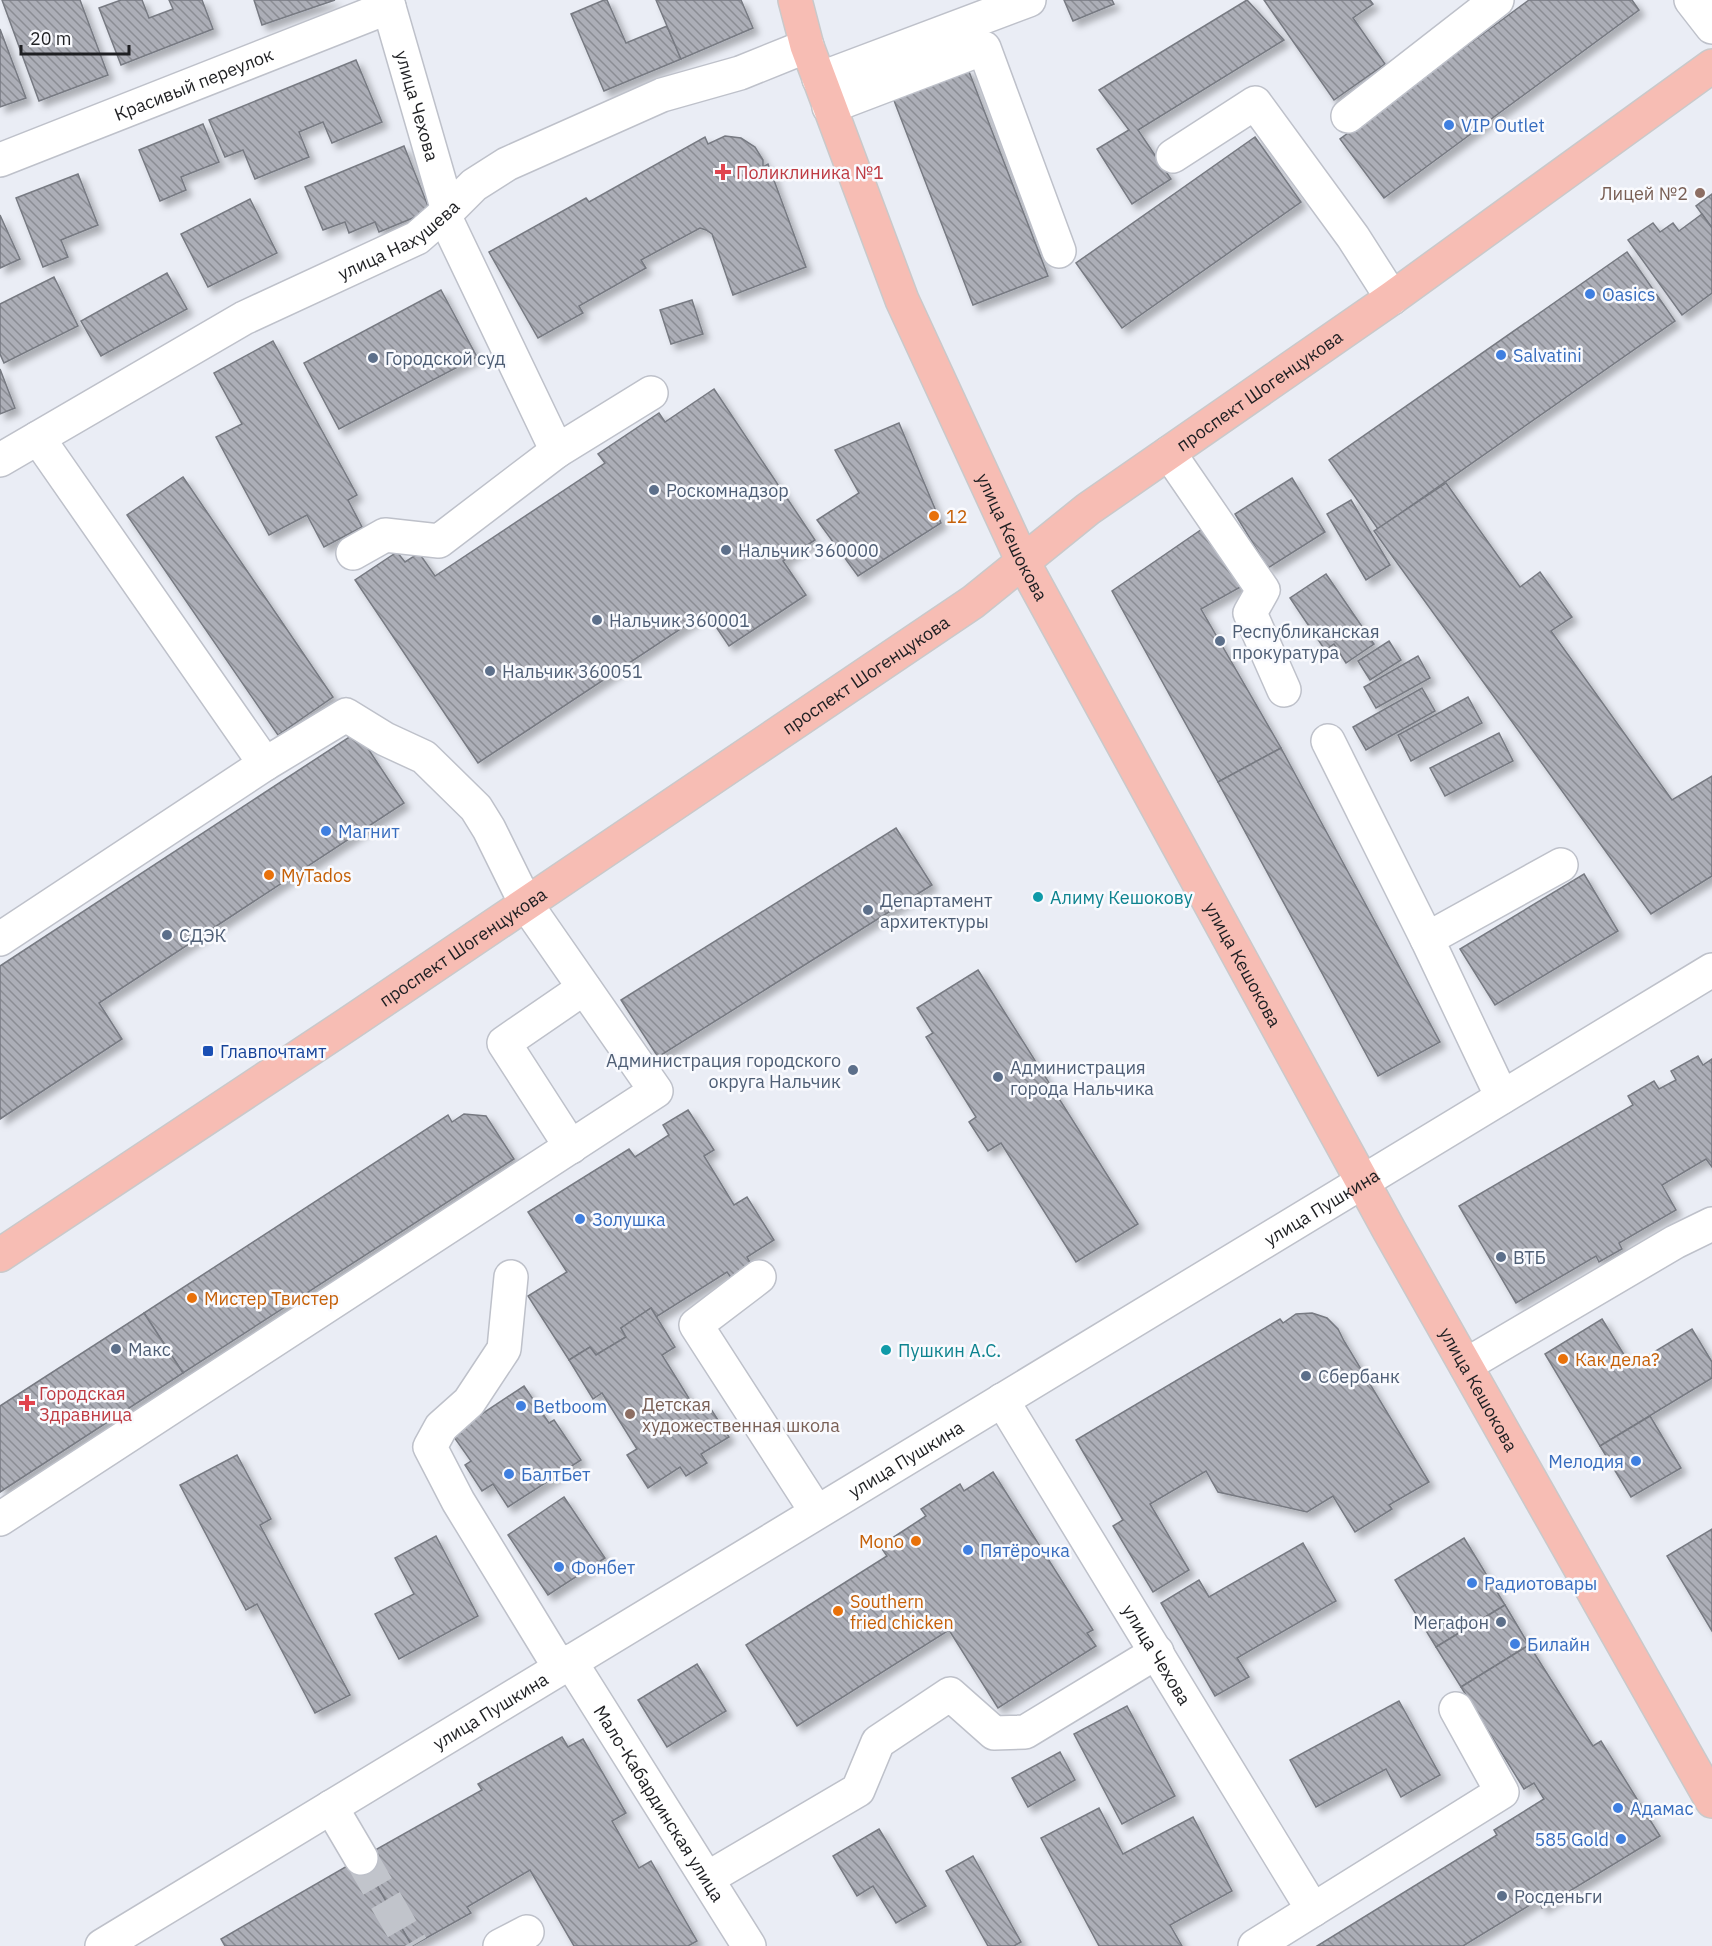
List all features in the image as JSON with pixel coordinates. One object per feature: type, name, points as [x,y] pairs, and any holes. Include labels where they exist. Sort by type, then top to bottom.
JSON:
[{"type":"main road","name":"улица Кешокова","points":[[795,0],[807,46],[902,300],[1023,562],[1362,1181],[1712,1801]]},
{"type":"main road","name":"проспект Шогенцукова","points":[[0,1255],[973,602],[1088,509],[1392,298],[1712,66]]},
{"type":"street","points":[[824,93],[1029,0]]},
{"type":"street","points":[[1348,116],[1497,0]]},
{"type":"street","points":[[1691,0],[1712,27]]},
{"type":"street","name":"Красивый переулок","points":[[0,160],[388,3]]},
{"type":"street","name":"улица Чехова","points":[[388,3],[446,213],[557,451]]},
{"type":"street","name":"улица Нахушева","points":[[0,459],[244,318],[417,238],[474,185],[507,164],[662,95],[740,73],[807,46]]},
{"type":"street","points":[[824,93],[984,48],[1059,251]]},
{"type":"street","points":[[1173,156],[1255,104],[1353,237],[1392,298]]},
{"type":"street","points":[[353,553],[384,535],[440,541],[557,451],[651,393]]},
{"type":"street","points":[[38,438],[266,764]]},
{"type":"street","points":[[1169,453],[1263,590],[1250,613],[1284,690]]},
{"type":"street","points":[[0,939],[266,764],[346,715],[385,739],[424,757],[476,808],[489,829],[526,904],[656,1091],[0,1519]]},
{"type":"street","points":[[1328,741],[1502,1096]]},
{"type":"street","points":[[1427,939],[1561,865]]},
{"type":"street","name":"улица Пушкина","points":[[102,1946],[816,1511],[1712,970]]},
{"type":"street","points":[[571,1147],[504,1043],[584,988]]},
{"type":"street","points":[[1466,1365],[1675,1242],[1712,1224]]},
{"type":"street","name":"Мало-Кабардинская улица","points":[[511,1277],[504,1349],[469,1402],[441,1427],[430,1448],[458,1501],[708,1878],[749,1946]]},
{"type":"street","points":[[759,1277],[696,1324],[816,1511]]},
{"type":"street","name":"улица Чехова","points":[[1002,1400],[1313,1910]]},
{"type":"street","points":[[708,1878],[858,1790],[878,1742],[950,1694],[994,1733],[1025,1732],[1157,1652]]},
{"type":"street","points":[[1255,1946],[1502,1792],[1456,1709]]},
{"type":"street","points":[[331,1807],[361,1858]]},
{"type":"building","points":[[2,0],[80,0],[108,75],[39,101]]},
{"type":"building","points":[[121,0],[142,0],[149,18],[173,9],[169,0],[202,0],[213,29],[121,65],[99,8]]},
{"type":"building","points":[[254,0],[335,0],[262,25]]},
{"type":"building","points":[[607,0],[626,43],[667,26],[681,59],[604,91],[571,14]]},
{"type":"building","points":[[656,0],[741,0],[753,28],[681,59]]},
{"type":"building","points":[[1064,0],[1112,0],[1114,4],[1073,21]]},
{"type":"building","points":[[1247,0],[1284,40],[1138,130],[1171,179],[1132,204],[1097,149],[1129,130],[1099,90]]},
{"type":"building","points":[[1264,0],[1370,0],[1373,4],[1353,18],[1385,64],[1334,100]]},
{"type":"building","points":[[1529,0],[1632,0],[1639,10],[1384,198],[1340,139]]},
{"type":"building","points":[[0,29],[26,98],[0,107]]},
{"type":"building","points":[[356,60],[382,122],[332,143],[323,122],[299,132],[309,157],[255,179],[243,150],[225,157],[209,120]]},
{"type":"building","points":[[968,69],[1048,276],[973,305],[893,98]]},
{"type":"building","points":[[203,124],[219,162],[181,177],[186,190],[160,201],[139,150]]},
{"type":"building","points":[[725,136],[741,138],[755,147],[763,160],[763,167],[768,164],[806,267],[733,295],[712,234],[700,228],[641,260],[646,268],[579,306],[583,313],[538,338],[489,252],[586,198],[589,202],[705,137],[708,144]]},
{"type":"building","points":[[1255,137],[1301,202],[1122,328],[1076,263]]},
{"type":"building","points":[[404,146],[430,211],[379,232],[375,222],[349,233],[345,222],[323,230],[305,187]]},
{"type":"building","points":[[78,174],[98,225],[61,240],[68,257],[43,267],[16,198]]},
{"type":"building","points":[[1712,194],[1712,228],[1696,206]]},
{"type":"building","points":[[250,199],[277,253],[208,287],[181,234]]},
{"type":"building","points":[[1702,214],[1712,228],[1712,293],[1682,315],[1628,240],[1653,223],[1660,232],[1673,223],[1679,231]]},
{"type":"building","points":[[0,215],[20,259],[0,268]]},
{"type":"building","points":[[1627,252],[1675,321],[1378,529],[1329,460]]},
{"type":"building","points":[[167,273],[187,309],[101,356],[81,321]]},
{"type":"building","points":[[54,277],[78,326],[4,363],[0,354],[0,304]]},
{"type":"building","points":[[441,290],[477,357],[339,429],[304,363]]},
{"type":"building","points":[[692,300],[703,334],[671,344],[660,310]]},
{"type":"building","points":[[273,341],[357,495],[348,500],[362,527],[324,547],[307,515],[269,535],[216,437],[242,424],[214,373]]},
{"type":"building","points":[[0,369],[15,408],[0,414]]},
{"type":"building","points":[[714,389],[815,540],[783,561],[806,595],[729,646],[706,612],[478,763],[355,580],[397,552],[405,562],[419,553],[435,576],[605,463],[598,454],[659,413],[665,422]]},
{"type":"building","points":[[899,423],[941,523],[858,576],[817,520],[859,493],[835,450]]},
{"type":"building","points":[[183,477],[333,697],[278,735],[127,515]]},
{"type":"building","points":[[1292,478],[1325,532],[1268,568],[1235,514]]},
{"type":"building","points":[[1446,483],[1520,587],[1540,572],[1572,617],[1551,631],[1672,800],[1712,776],[1712,876],[1651,914],[1374,531]]},
{"type":"building","points":[[1351,500],[1390,565],[1366,580],[1327,514]]},
{"type":"building","points":[[1205,527],[1244,585],[1201,609],[1281,748],[1218,782],[1112,591]]},
{"type":"building","points":[[1326,574],[1374,644],[1346,663],[1334,644],[1325,650],[1290,598]]},
{"type":"building","points":[[1389,641],[1401,660],[1370,680],[1358,661]]},
{"type":"building","points":[[1418,656],[1430,678],[1376,708],[1364,687]]},
{"type":"building","points":[[1422,688],[1435,711],[1366,750],[1353,727]]},
{"type":"building","points":[[1468,697],[1482,723],[1411,761],[1398,735]]},
{"type":"building","points":[[357,732],[404,803],[99,1003],[122,1039],[0,1119],[0,966]]},
{"type":"building","points":[[1499,733],[1513,761],[1445,796],[1430,768]]},
{"type":"building","points":[[1281,748],[1440,1042],[1378,1076],[1218,782]]},
{"type":"building","points":[[896,828],[932,885],[658,1057],[621,1000]]},
{"type":"building","points":[[1584,874],[1618,931],[1495,1005],[1460,949]]},
{"type":"building","name":"Администрация города Нальчика","points":[[978,970],[1138,1224],[1076,1262],[1001,1143],[988,1151],[969,1122],[976,1117],[926,1037],[933,1033],[917,1008]]},
{"type":"building","points":[[1698,1056],[1703,1065],[1712,1059],[1712,1167],[1706,1159],[1662,1185],[1676,1210],[1619,1243],[1622,1249],[1599,1262],[1596,1256],[1516,1303],[1459,1206],[1633,1105],[1628,1096],[1654,1081],[1659,1089],[1676,1080],[1671,1071]]},
{"type":"building","points":[[688,1110],[714,1150],[704,1156],[734,1205],[747,1197],[774,1240],[747,1257],[752,1266],[732,1279],[727,1272],[656,1317],[651,1308],[621,1328],[626,1337],[596,1355],[590,1347],[569,1360],[528,1296],[567,1272],[528,1212],[629,1149],[635,1157],[669,1135],[663,1125]]},
{"type":"building","points":[[464,1114],[486,1116],[514,1159],[183,1373],[144,1313],[448,1115],[452,1122]]},
{"type":"building","points":[[651,1308],[675,1347],[662,1355],[698,1413],[709,1406],[729,1437],[701,1454],[707,1463],[686,1476],[680,1467],[648,1488],[627,1455],[637,1449],[602,1393],[593,1399],[569,1360],[590,1347],[596,1355],[626,1337],[621,1328]]},
{"type":"building","points":[[144,1313],[183,1373],[0,1492],[0,1406]]},
{"type":"building","points":[[1312,1313],[1327,1318],[1338,1329],[1429,1482],[1389,1505],[1392,1509],[1355,1532],[1333,1496],[1307,1512],[1218,1492],[1206,1471],[1150,1504],[1189,1570],[1153,1592],[1113,1526],[1123,1520],[1076,1440],[1280,1319],[1283,1323],[1296,1314]]},
{"type":"building","points":[[1602,1319],[1631,1366],[1692,1329],[1712,1362],[1712,1378],[1600,1446],[1545,1354]]},
{"type":"building","points":[[524,1386],[549,1423],[554,1420],[581,1460],[508,1507],[493,1484],[482,1491],[465,1465],[471,1461],[454,1437],[461,1433],[459,1429]]},
{"type":"building","points":[[1650,1416],[1681,1468],[1631,1497],[1600,1446]]},
{"type":"building","points":[[237,1455],[271,1519],[260,1525],[350,1695],[315,1713],[257,1604],[246,1610],[180,1485]]},
{"type":"building","points":[[993,1472],[1093,1630],[1087,1633],[1096,1646],[998,1708],[949,1630],[797,1726],[746,1645],[887,1556],[880,1546],[926,1516],[921,1509],[960,1484],[964,1491]]},
{"type":"building","points":[[564,1497],[605,1558],[548,1595],[508,1535]]},
{"type":"building","points":[[1712,1529],[1712,1631],[1667,1556]]},
{"type":"building","points":[[436,1536],[478,1616],[399,1659],[375,1614],[414,1594],[395,1558]]},
{"type":"building","points":[[1464,1538],[1505,1605],[1436,1647],[1395,1580]]},
{"type":"building","points":[[1303,1543],[1336,1601],[1237,1658],[1249,1677],[1215,1696],[1161,1603],[1199,1580],[1209,1597]]},
{"type":"building","points":[[1505,1605],[1529,1645],[1461,1687],[1436,1647]]},
{"type":"building","points":[[1529,1645],[1593,1746],[1601,1741],[1660,1836],[1542,1908],[1538,1900],[1463,1946],[1317,1946],[1497,1835],[1494,1830],[1544,1799],[1534,1783],[1524,1789],[1461,1687]]},
{"type":"building","points":[[697,1664],[726,1711],[667,1747],[638,1700]]},
{"type":"building","points":[[1399,1701],[1440,1775],[1401,1797],[1386,1769],[1316,1807],[1290,1760]]},
{"type":"building","points":[[1127,1706],[1175,1796],[1122,1824],[1074,1734]]},
{"type":"building","points":[[562,1737],[568,1747],[583,1739],[626,1813],[612,1821],[639,1868],[651,1861],[697,1941],[688,1946],[574,1946],[530,1870],[467,1907],[471,1913],[412,1946],[361,1858],[482,1790],[478,1784]]},
{"type":"building","points":[[1060,1752],[1075,1780],[1028,1807],[1012,1778]]},
{"type":"building","points":[[1099,1808],[1123,1854],[1193,1817],[1232,1891],[1170,1925],[1182,1946],[1099,1946],[1041,1838]]},
{"type":"building","points":[[879,1829],[926,1906],[896,1923],[873,1886],[857,1896],[833,1856]]},
{"type":"building","points":[[973,1856],[1021,1942],[1014,1946],[988,1946],[946,1871]]},
{"type":"building","points":[[361,1858],[412,1946],[225,1946],[221,1939]]},
{"type":"tunnel","points":[[361,1858],[412,1946]]},
{"type":"place","name":"VIP Outlet","points":[[1449,125]]},
{"type":"place","name":"Поликлиника №1","points":[[723,172]]},
{"type":"place","name":"Лицей №2","points":[[1700,193]]},
{"type":"place","name":"Oasics","points":[[1590,294]]},
{"type":"place","name":"Salvatini","points":[[1501,355]]},
{"type":"place","name":"Городской суд","points":[[373,358]]},
{"type":"place","name":"Роскомнадзор","points":[[654,490]]},
{"type":"place","name":"12","points":[[934,516]]},
{"type":"place","name":"Нальчик 360000","points":[[726,550]]},
{"type":"place","name":"Нальчик 360001","points":[[597,620]]},
{"type":"place","name":"Республиканская прокуратура","points":[[1220,641]]},
{"type":"place","name":"Нальчик 360051","points":[[490,671]]},
{"type":"place","name":"Магнит","points":[[326,831]]},
{"type":"place","name":"MyTados","points":[[269,875]]},
{"type":"place","name":"Алиму Кешокову","points":[[1038,897]]},
{"type":"place","name":"Департамент архитектуры","points":[[868,910]]},
{"type":"place","name":"СДЭК","points":[[167,935]]},
{"type":"place","name":"Главпочтамт","points":[[208,1051]]},
{"type":"place","name":"Администрация городского округа Нальчик","points":[[853,1070]]},
{"type":"place","name":"Администрация города Нальчика","points":[[998,1077]]},
{"type":"place","name":"Золушка","points":[[580,1219]]},
{"type":"place","name":"ВТБ","points":[[1501,1257]]},
{"type":"place","name":"Мистер Твистер","points":[[192,1298]]},
{"type":"place","name":"Макс","points":[[116,1349]]},
{"type":"place","name":"Пушкин А.С.","points":[[886,1350]]},
{"type":"place","name":"Как дела?","points":[[1563,1359]]},
{"type":"place","name":"Сбербанк","points":[[1306,1376]]},
{"type":"place","name":"Городская Здравница","points":[[27,1403]]},
{"type":"place","name":"Betboom","points":[[521,1406]]},
{"type":"place","name":"Детская художественная школа","points":[[630,1414]]},
{"type":"place","name":"Мелодия","points":[[1636,1461]]},
{"type":"place","name":"БалтБет","points":[[509,1474]]},
{"type":"place","name":"Mono","points":[[916,1541]]},
{"type":"place","name":"Пятёрочка","points":[[968,1550]]},
{"type":"place","name":"Фонбет","points":[[559,1567]]},
{"type":"place","name":"Радиотовары","points":[[1472,1583]]},
{"type":"place","name":"Southern fried chicken","points":[[838,1611]]},
{"type":"place","name":"Мегафон","points":[[1501,1622]]},
{"type":"place","name":"Билайн","points":[[1515,1644]]},
{"type":"place","name":"Адамас","points":[[1618,1808]]},
{"type":"place","name":"585 Gold","points":[[1621,1839]]},
{"type":"place","name":"Росденьги","points":[[1502,1896]]}]
